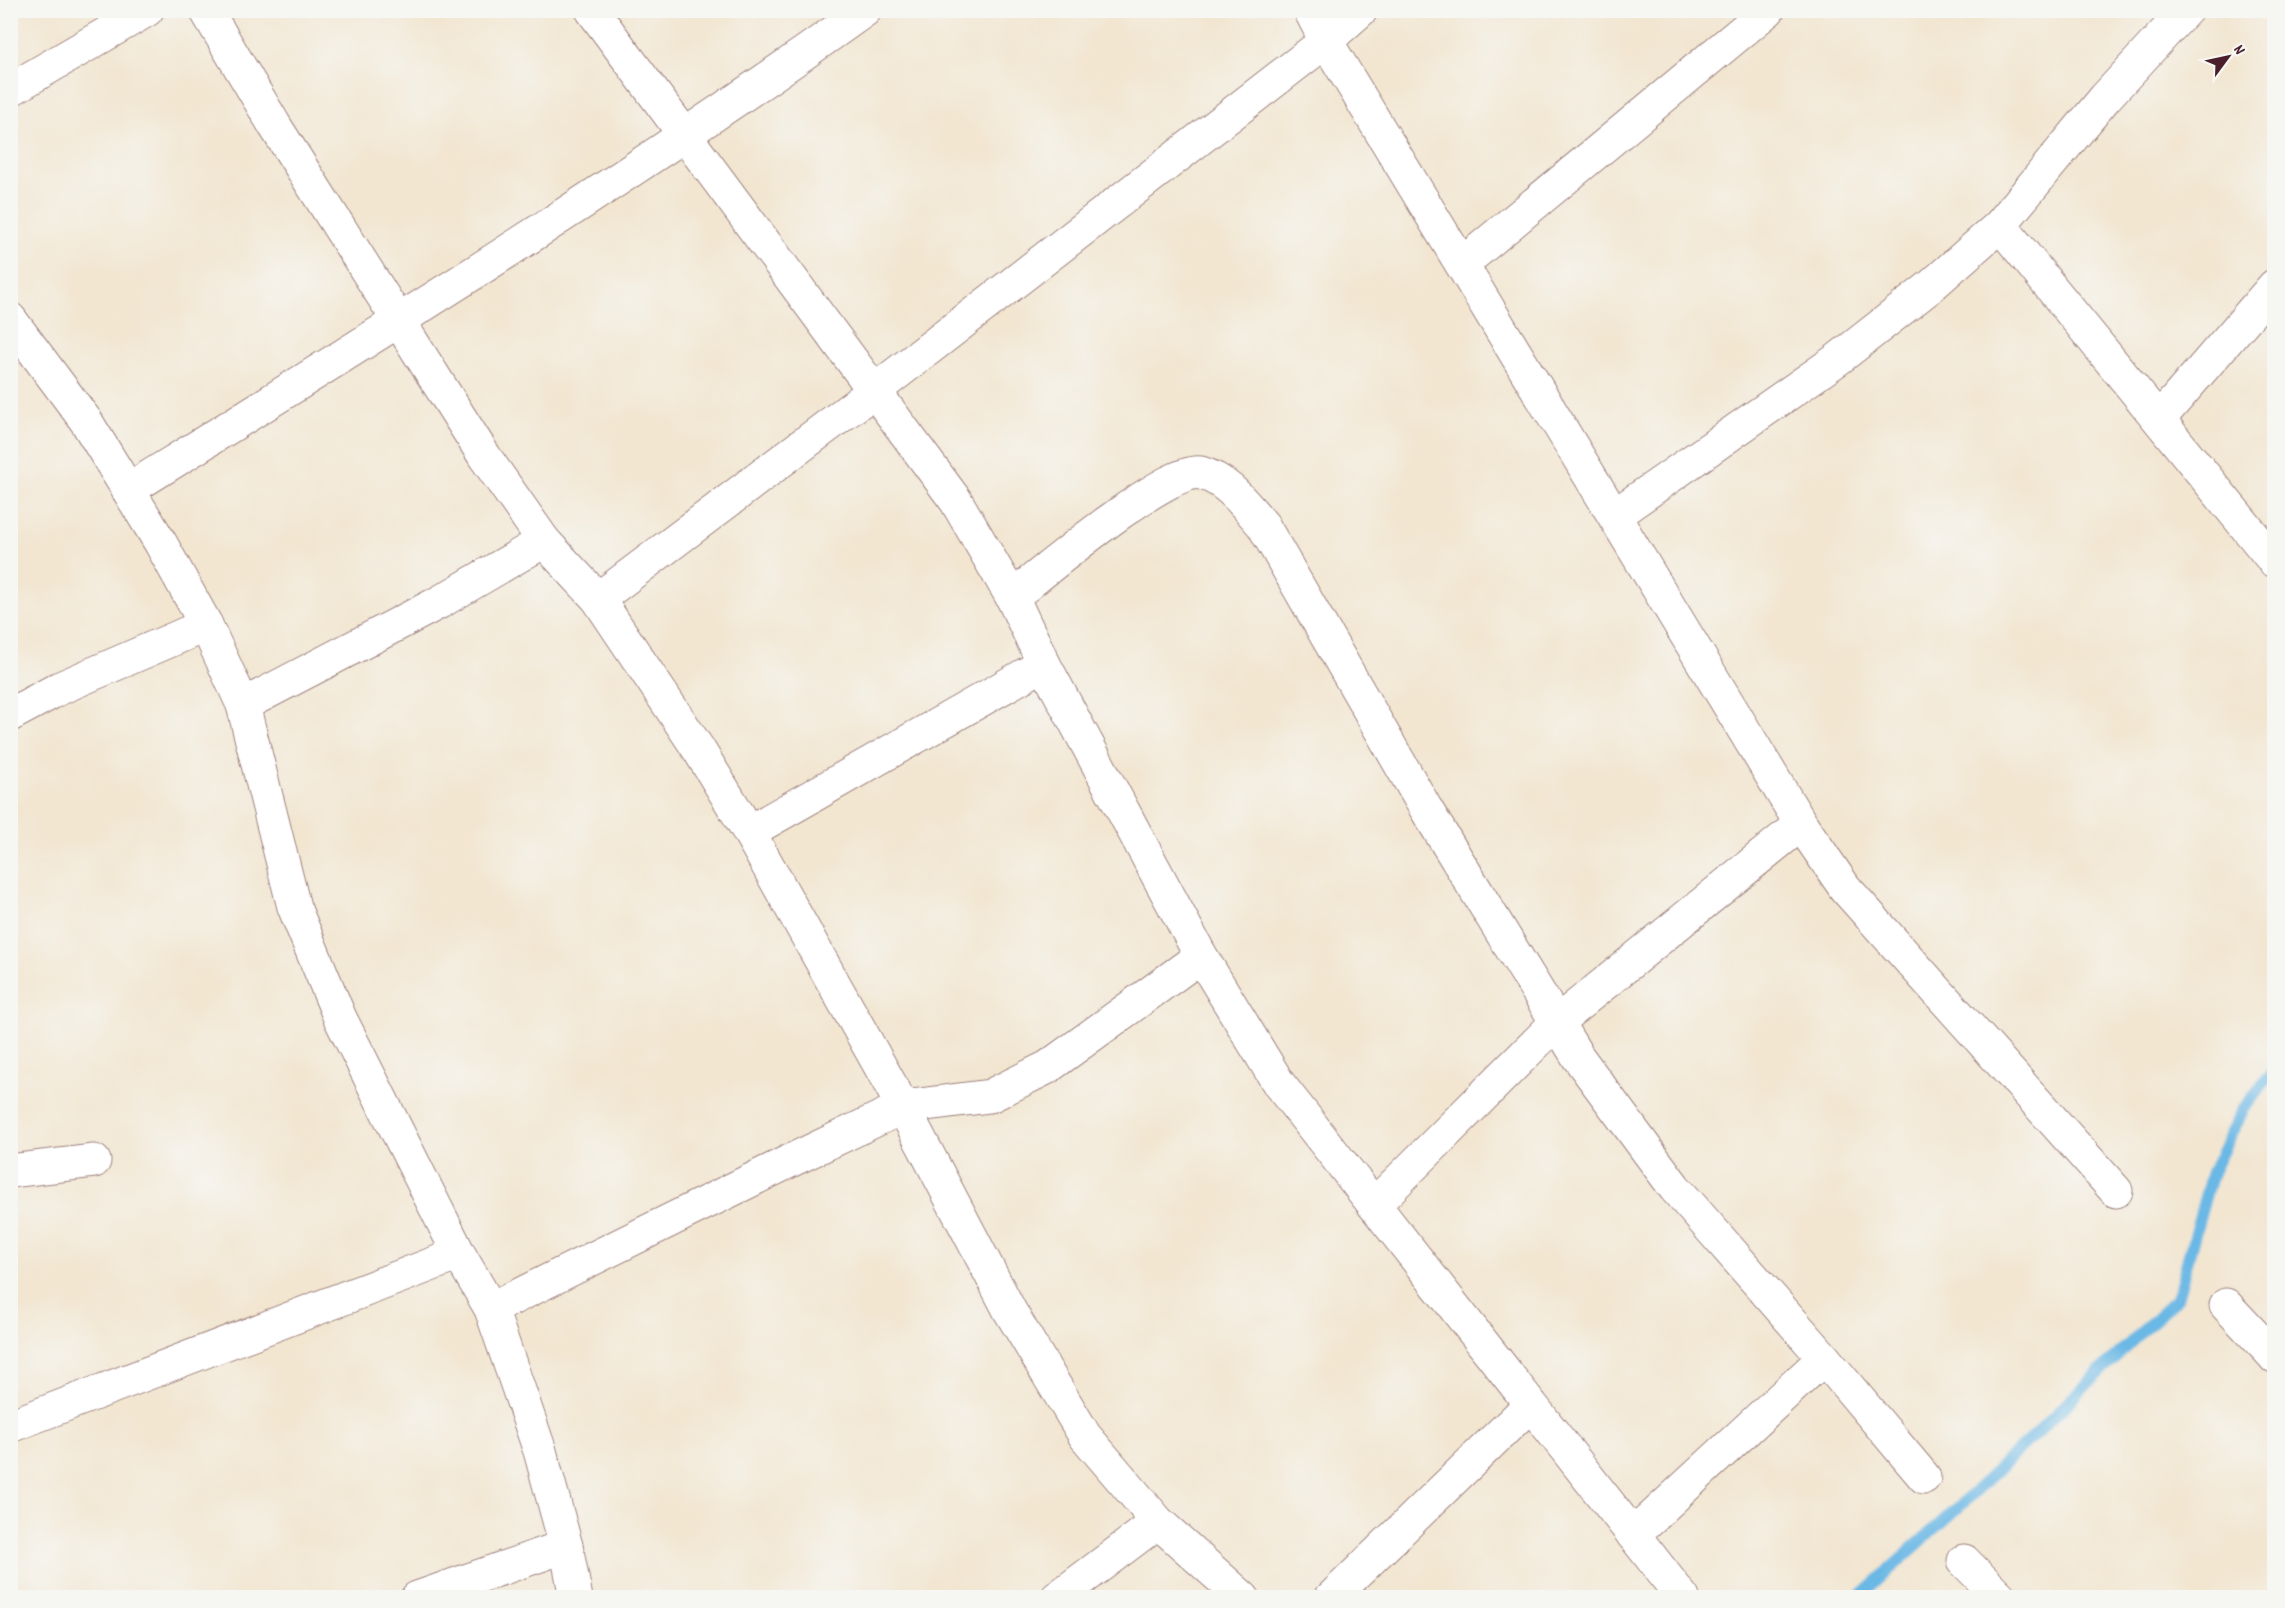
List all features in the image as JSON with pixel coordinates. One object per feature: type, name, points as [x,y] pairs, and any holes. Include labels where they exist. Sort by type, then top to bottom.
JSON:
[{"type":"street","points":[[10,90],[147,10]]},
{"type":"street","points":[[206,10],[275,126],[485,457],[544,541],[598,599],[699,750],[749,832],[903,1107],[1010,1311],[1086,1437],[1158,1522],[1243,1598]]},
{"type":"street","points":[[592,10],[956,501],[1012,597],[1044,663],[1201,956],[1279,1083],[1683,1598]]},
{"type":"street","points":[[128,490],[400,321],[684,135],[865,10]]},
{"type":"street","points":[[1310,10],[1326,41],[1801,825],[1845,888],[2116,1191]]},
{"type":"street","points":[[598,599],[874,391],[1326,41],[1361,10]]},
{"type":"street","points":[[1462,264],[1768,10]]},
{"type":"street","points":[[1615,515],[1838,359],[1930,287],[2000,225],[2105,98],[2186,10]]},
{"type":"street","points":[[2000,225],[2274,561]]},
{"type":"street","points":[[2159,419],[2274,286]]},
{"type":"street","points":[[10,319],[86,422],[160,542],[206,625],[243,705],[294,907],[340,1018],[459,1254],[490,1309],[540,1451],[566,1546],[576,1598]]},
{"type":"street","points":[[1012,597],[1133,504],[1176,478],[1198,472],[1228,485],[1263,525],[1426,808],[1578,1057],[1675,1188],[1824,1358],[1924,1478]]},
{"type":"street","points":[[243,705],[440,602],[544,541]]},
{"type":"street","points":[[10,715],[60,688],[206,625]]},
{"type":"street","points":[[749,832],[1044,663]]},
{"type":"street","points":[[1374,1205],[1557,1022],[1801,825]]},
{"type":"street","points":[[490,1309],[794,1158],[903,1107],[990,1096],[1048,1067],[1201,956]]},
{"type":"street","points":[[10,1171],[94,1161]]},
{"type":"street","points":[[10,1426],[459,1254]]},
{"type":"street","points":[[2226,1305],[2274,1356]]},
{"type":"street","points":[[1634,1535],[1824,1358]]},
{"type":"street","points":[[1331,1598],[1530,1405]]},
{"type":"street","points":[[1056,1598],[1158,1522]]},
{"type":"street","points":[[417,1598],[566,1546]]},
{"type":"street","points":[[1964,1561],[2001,1598]]},
{"type":"waterway","points":[[1858,1598],[1962,1504],[2177,1298],[2212,1172],[2243,1110],[2274,1069]]}]
